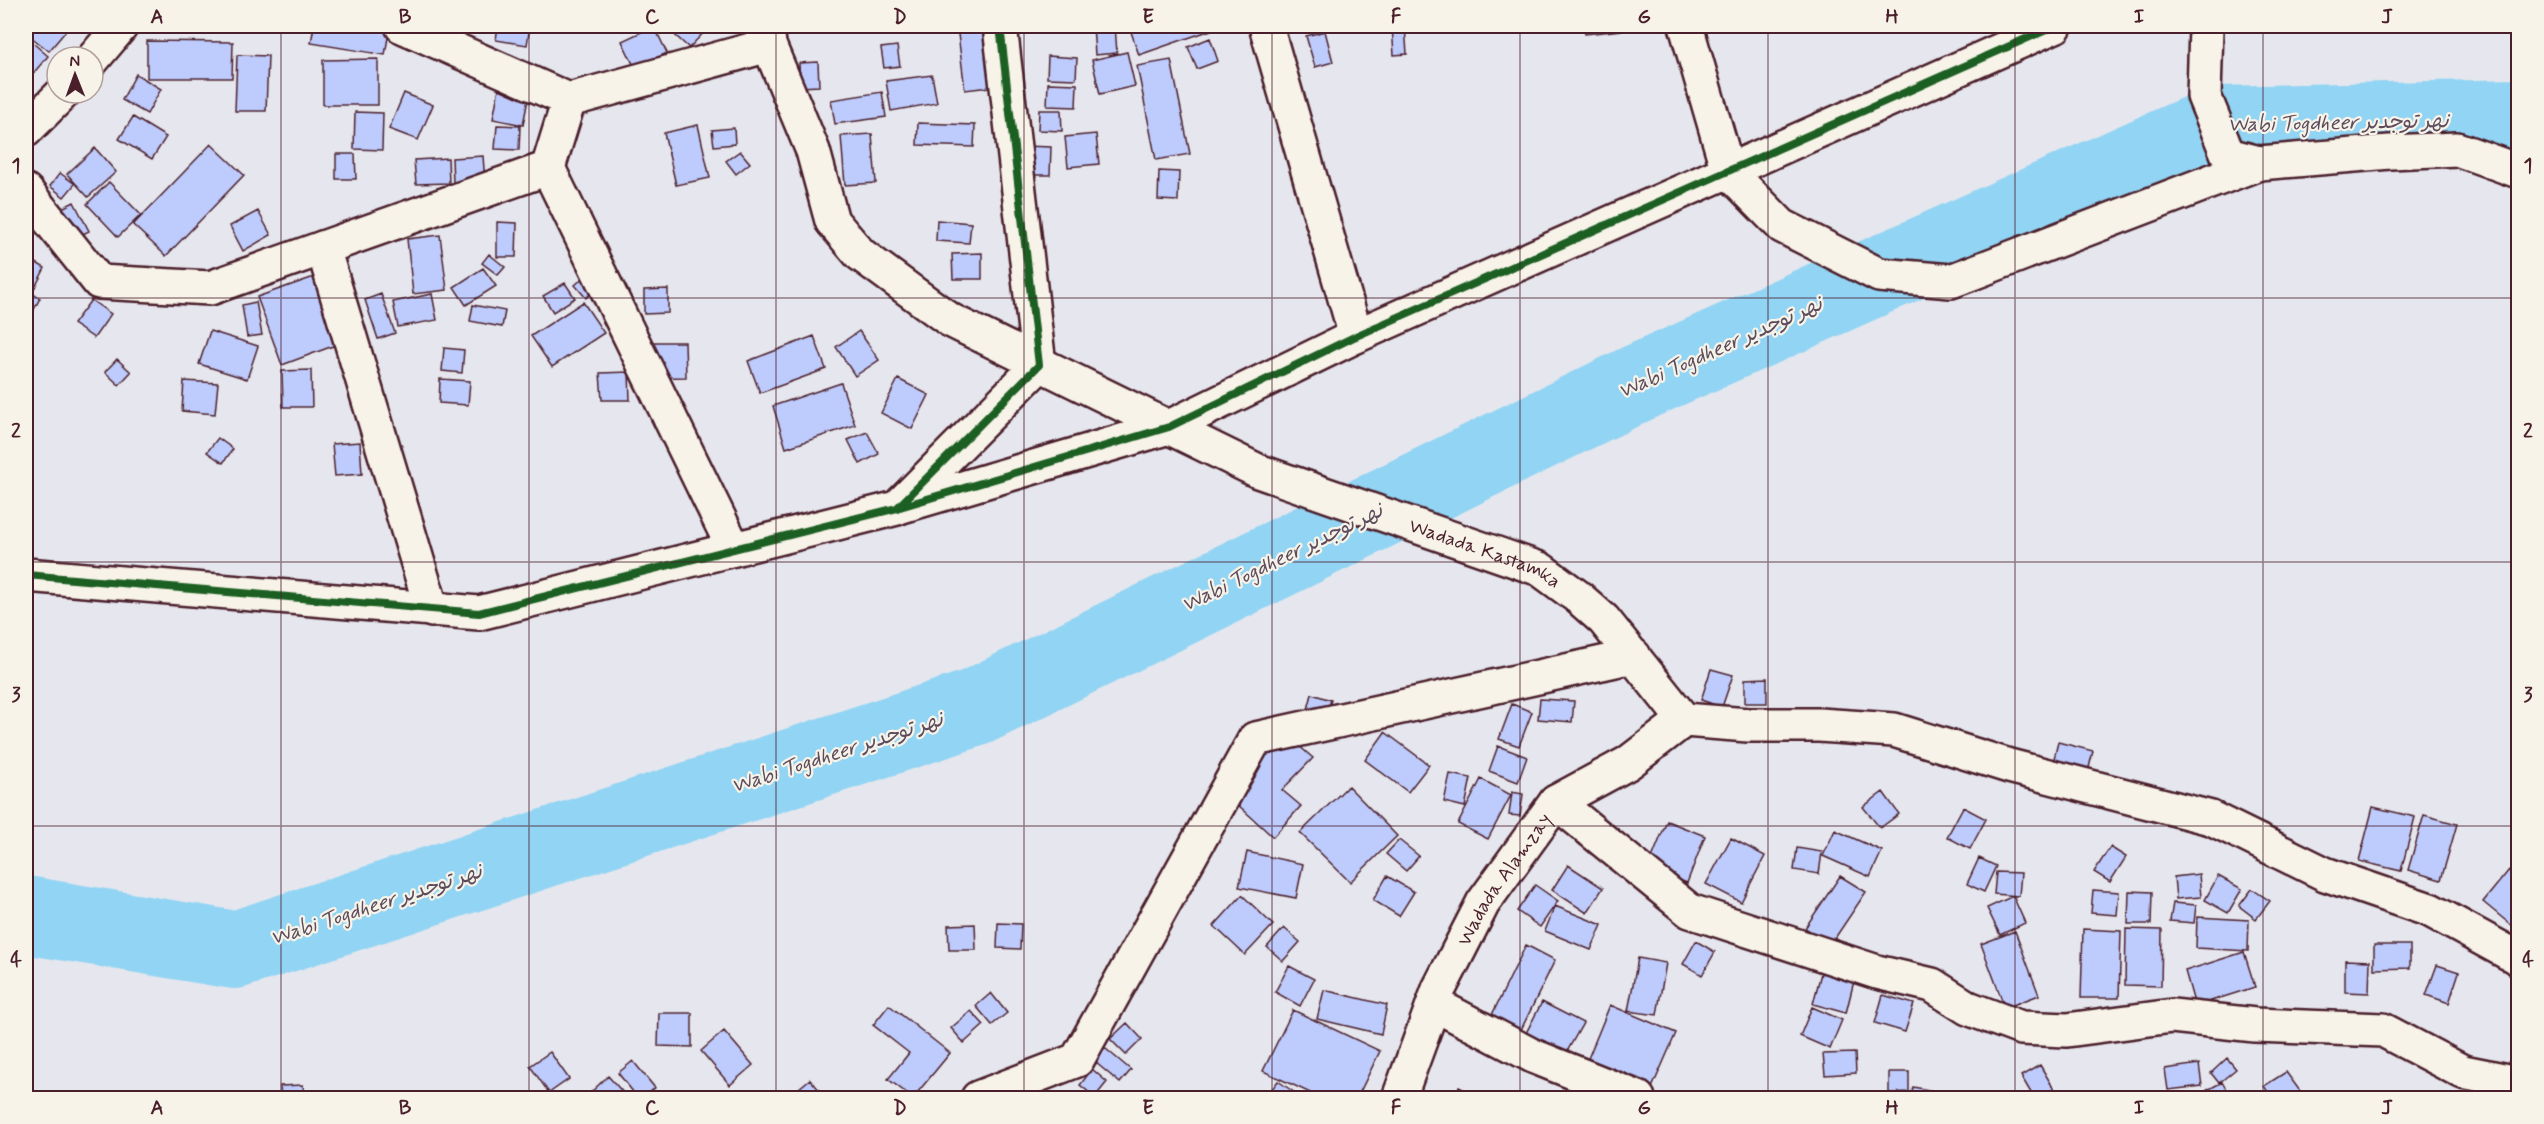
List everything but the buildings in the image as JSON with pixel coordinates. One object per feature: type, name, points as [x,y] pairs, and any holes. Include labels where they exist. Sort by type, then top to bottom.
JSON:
[{"type":"street","points":[[104,45],[121,26]]},
{"type":"street","points":[[402,26],[569,100],[768,35]]},
{"type":"street","points":[[897,508],[1040,365],[1000,26]]},
{"type":"street","points":[[1266,26],[1356,336]]},
{"type":"street","points":[[1686,26],[1728,171],[1782,226],[1879,276],[1951,281],[2259,164],[2390,152],[2457,149],[2518,171]]},
{"type":"street","points":[[2206,26],[2204,96],[2228,155],[2259,164]]},
{"type":"street","points":[[26,575],[479,613],[897,508],[1169,427],[1356,336],[1728,171],[2037,29]]},
{"type":"street","name":"Wadada Kastamka","points":[[768,35],[813,151],[832,221],[860,254],[950,320],[1258,471],[1540,569],[1604,620],[1684,720]]},
{"type":"street","points":[[569,100],[548,168],[734,549]]},
{"type":"street","points":[[26,130],[51,105]]},
{"type":"street","points":[[26,191],[99,282],[210,288],[548,168]]},
{"type":"street","points":[[323,248],[432,610]]},
{"type":"street","points":[[978,1098],[1077,1060],[1255,739],[1634,656]]},
{"type":"street","points":[[1684,720],[1748,725],[1819,725],[1894,730],[2009,766],[2211,818],[2325,874],[2430,910],[2518,958]]},
{"type":"street","name":"Wadada Alamzay","points":[[1399,1098],[1439,989],[1483,903],[1556,802],[1628,763],[1684,720]]},
{"type":"street","points":[[1556,802],[1690,910],[1877,972],[1932,985],[1968,1008],[2020,1028],[2067,1030],[2172,1016],[2255,1025],[2383,1030],[2463,1072],[2518,1083]]},
{"type":"street","points":[[1434,1004],[1533,1056],[1638,1098]]},
{"type":"waterway","name":"Wabi Togdheer نهر توجدير","points":[[26,915],[235,950],[974,708],[1642,381],[2216,125],[2518,118]]},
{"type":"cycle path","points":[[26,575],[479,613],[897,508],[1039,365],[1000,26]]},
{"type":"cycle path","points":[[900,507],[1169,427],[1356,336],[2055,26]]}]
